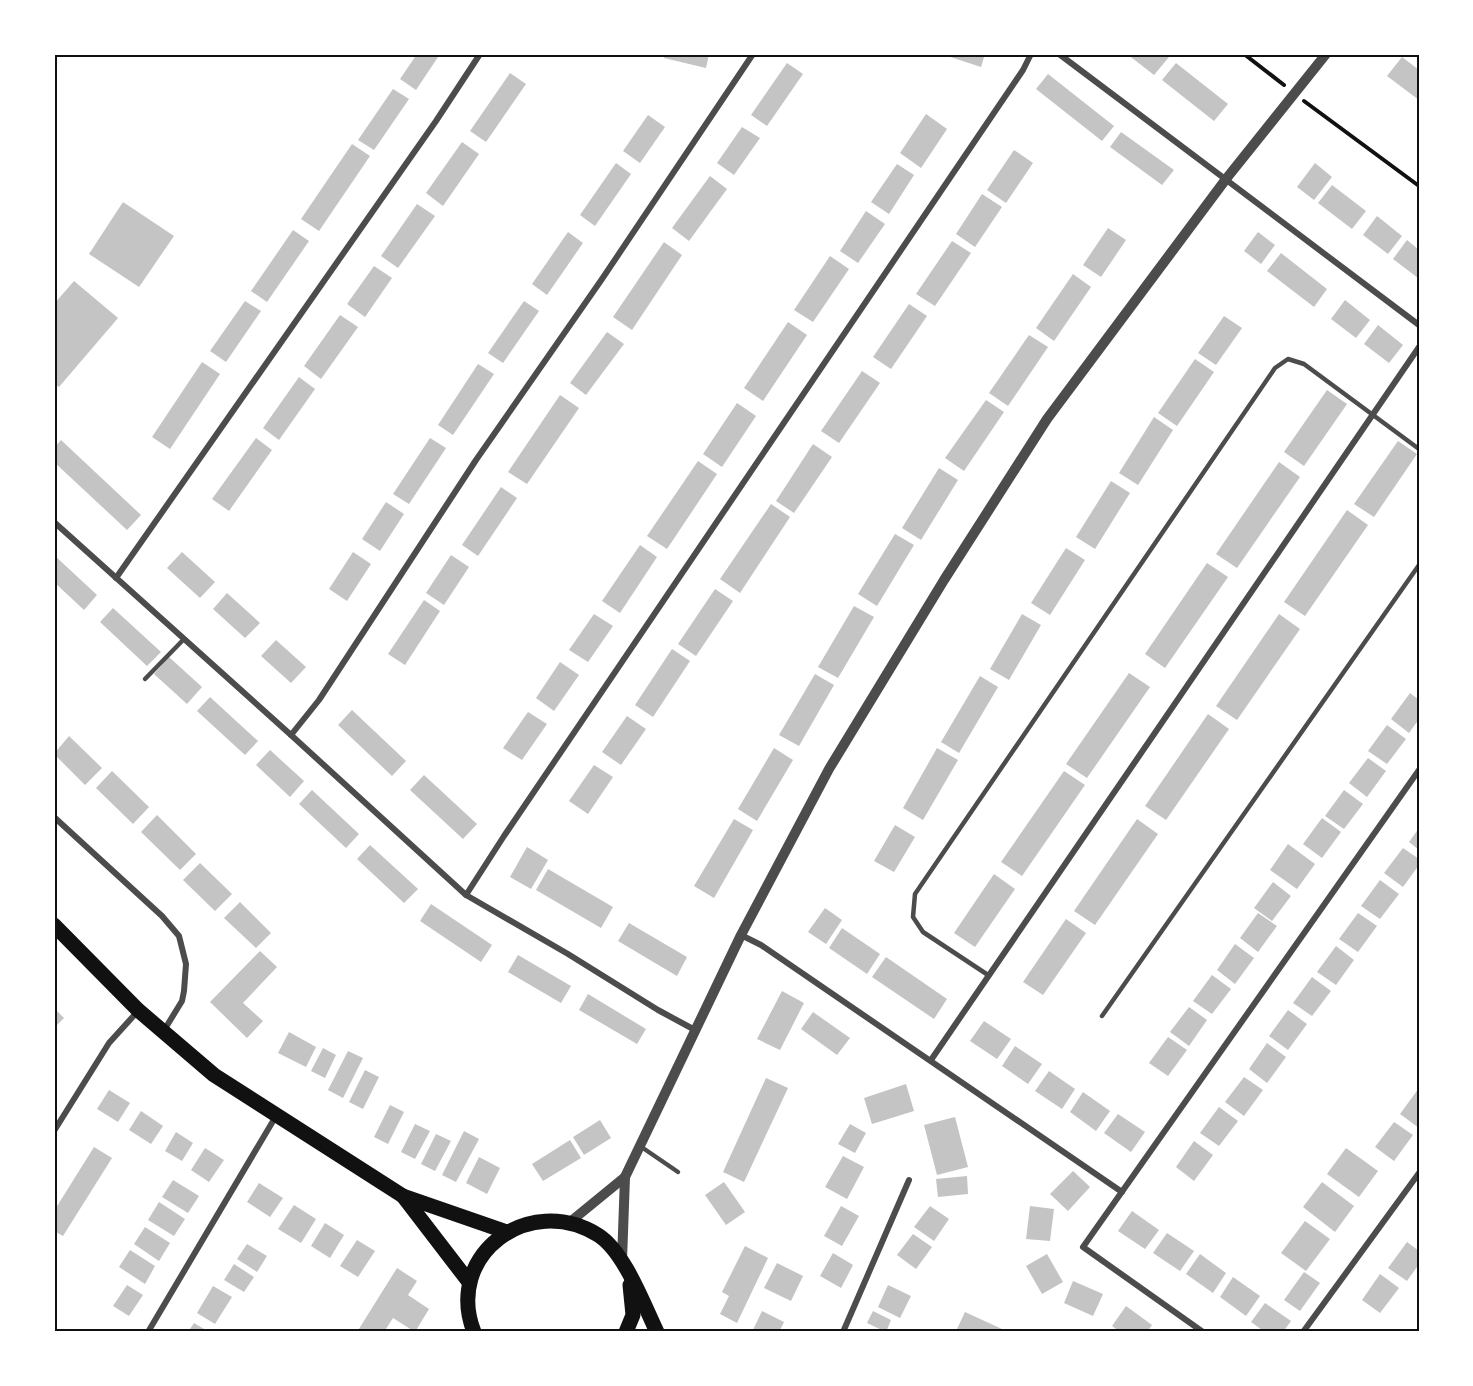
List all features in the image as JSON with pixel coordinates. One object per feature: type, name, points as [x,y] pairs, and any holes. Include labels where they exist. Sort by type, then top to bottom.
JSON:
[{"type":"main road","points":[[54,925],[138,1010],[214,1075],[403,1196],[507,1232]]},
{"type":"main road","points":[[403,1196],[469,1282]]},
{"type":"main road","points":[[474,1332],[468,1317],[469,1282],[483,1254],[507,1232],[527,1223],[548,1220],[570,1222],[600,1236],[622,1260],[657,1332]]},
{"type":"main road","points":[[626,1332],[633,1315],[629,1276]]},
{"type":"street","points":[[116,578],[436,121],[480,54]]},
{"type":"street","points":[[291,735],[319,700],[476,460],[602,279],[753,54]]},
{"type":"street","points":[[466,896],[504,836],[1023,70],[1031,54]]},
{"type":"street","points":[[1059,54],[1419,325]]},
{"type":"street","points":[[622,1260],[625,1177],[741,935],[829,769],[944,580],[1047,419],[1226,179],[1326,54]]},
{"type":"street","points":[[931,1060],[1419,347]]},
{"type":"street","points":[[54,522],[466,896],[695,1030]]},
{"type":"street","points":[[1203,1332],[1083,1247],[1419,770]]},
{"type":"street","points":[[54,817],[162,916],[179,936],[186,964],[184,991],[182,1001],[163,1032]]},
{"type":"street","points":[[741,935],[761,945],[1122,1192]]},
{"type":"street","points":[[54,1131],[109,1043],[138,1010]]},
{"type":"street","points":[[147,1332],[276,1116]]},
{"type":"street","points":[[1303,1332],[1419,1173]]},
{"type":"street","points":[[570,1222],[625,1177]]},
{"type":"street","points":[[843,1332],[909,1180]]},
{"type":"lane","points":[[988,975],[923,932],[913,917],[915,894],[1275,368],[1288,359],[1304,364],[1419,449]]},
{"type":"lane","points":[[1102,1016],[1419,565]]},
{"type":"lane","points":[[145,679],[184,639]]},
{"type":"lane","points":[[640,1146],[678,1172]]},
{"type":"path","points":[[1244,54],[1419,186]]},
{"type":"building","points":[[417,54],[440,54],[416,90],[400,79]]},
{"type":"building","points":[[665,54],[709,54],[706,68],[664,58]]},
{"type":"building","points":[[941,54],[985,54],[981,67]]},
{"type":"building","points":[[1127,54],[1165,54],[1169,57],[1154,75]]},
{"type":"building","points":[[1402,57],[1419,70],[1419,100],[1387,76]]},
{"type":"building","points":[[787,63],[803,74],[767,126],[751,115]]},
{"type":"building","points":[[1176,63],[1228,104],[1214,121],[1162,80]]},
{"type":"building","points":[[510,73],[526,84],[486,142],[470,131]]},
{"type":"building","points":[[1048,74],[1114,126],[1102,141],[1036,89]]},
{"type":"building","points":[[393,89],[409,99],[374,150],[358,140]]},
{"type":"building","points":[[926,114],[947,129],[921,168],[900,153]]},
{"type":"building","points":[[648,115],[665,127],[640,163],[623,151]]},
{"type":"building","points":[[742,127],[760,138],[734,175],[717,163]]},
{"type":"building","points":[[1121,132],[1174,170],[1162,185],[1110,147]]},
{"type":"building","points":[[462,142],[479,154],[443,206],[426,193]]},
{"type":"building","points":[[352,144],[370,156],[319,231],[301,219]]},
{"type":"building","points":[[1014,150],[1033,163],[1006,203],[987,190]]},
{"type":"building","points":[[616,163],[631,174],[595,226],[580,215]]},
{"type":"building","points":[[1315,163],[1332,177],[1314,200],[1297,187]]},
{"type":"building","points":[[897,164],[914,175],[889,214],[871,202]]},
{"type":"building","points":[[710,176],[727,189],[689,241],[672,228]]},
{"type":"building","points":[[1332,185],[1366,211],[1352,229],[1318,203]]},
{"type":"building","points":[[982,194],[1002,207],[975,247],[956,234]]},
{"type":"building","points":[[123,202],[174,236],[139,287],[89,254]]},
{"type":"building","points":[[417,204],[435,216],[398,268],[381,256]]},
{"type":"building","points":[[866,211],[885,224],[858,263],[840,251]]},
{"type":"building","points":[[1377,216],[1402,236],[1388,254],[1363,235]]},
{"type":"building","points":[[1108,228],[1126,240],[1101,277],[1083,265]]},
{"type":"building","points":[[293,230],[309,241],[267,302],[251,291]]},
{"type":"building","points":[[568,232],[583,243],[547,295],[532,284]]},
{"type":"building","points":[[1258,232],[1275,245],[1261,264],[1244,251]]},
{"type":"building","points":[[1407,240],[1419,250],[1418,278],[1393,259]]},
{"type":"building","points":[[952,241],[971,253],[935,306],[916,294]]},
{"type":"building","points":[[664,242],[682,255],[632,330],[613,317]]},
{"type":"building","points":[[1281,253],[1327,289],[1314,307],[1267,271]]},
{"type":"building","points":[[830,256],[849,269],[813,322],[794,310]]},
{"type":"building","points":[[374,266],[392,278],[365,317],[347,304]]},
{"type":"building","points":[[1073,274],[1091,287],[1054,341],[1036,328]]},
{"type":"building","points":[[74,281],[118,318],[59,387],[54,383],[54,304]]},
{"type":"building","points":[[1345,300],[1370,320],[1356,338],[1331,319]]},
{"type":"building","points":[[245,301],[261,311],[226,362],[210,351]]},
{"type":"building","points":[[524,301],[539,311],[503,363],[488,353]]},
{"type":"building","points":[[909,304],[927,316],[891,369],[873,357]]},
{"type":"building","points":[[340,315],[358,327],[321,379],[304,366]]},
{"type":"building","points":[[1224,316],[1242,328],[1216,365],[1198,353]]},
{"type":"building","points":[[788,322],[807,335],[763,401],[744,388]]},
{"type":"building","points":[[1378,325],[1403,345],[1389,363],[1364,344]]},
{"type":"building","points":[[607,332],[624,344],[586,395],[570,383]]},
{"type":"building","points":[[1029,335],[1048,347],[1008,406],[989,393]]},
{"type":"building","points":[[1195,359],[1214,372],[1177,426],[1158,413]]},
{"type":"building","points":[[202,362],[220,374],[170,449],[152,437]]},
{"type":"building","points":[[478,364],[494,374],[453,435],[438,425]]},
{"type":"building","points":[[862,371],[880,383],[839,443],[821,431]]},
{"type":"building","points":[[299,377],[315,389],[279,440],[263,428]]},
{"type":"building","points":[[1327,390],[1347,404],[1304,466],[1284,452]]},
{"type":"building","points":[[560,395],[579,408],[527,484],[508,472]]},
{"type":"building","points":[[986,400],[1004,412],[964,471],[945,458]]},
{"type":"building","points":[[737,403],[756,416],[722,467],[703,454]]},
{"type":"building","points":[[1154,417],[1173,430],[1138,485],[1119,473]]},
{"type":"building","points":[[256,438],[272,450],[229,511],[212,499]]},
{"type":"building","points":[[430,438],[446,448],[409,504],[393,494]]},
{"type":"building","points":[[61,440],[141,515],[127,530],[54,462],[54,448]]},
{"type":"building","points":[[1398,441],[1417,454],[1374,517],[1354,504]]},
{"type":"building","points":[[813,444],[832,457],[794,513],[776,501]]},
{"type":"building","points":[[698,461],[717,474],[667,549],[647,536]]},
{"type":"building","points":[[1279,462],[1300,477],[1237,568],[1216,554]]},
{"type":"building","points":[[939,468],[958,480],[921,540],[902,528]]},
{"type":"building","points":[[1111,481],[1130,493],[1095,549],[1076,537]]},
{"type":"building","points":[[501,487],[517,498],[478,556],[462,545]]},
{"type":"building","points":[[386,502],[404,514],[380,551],[362,539]]},
{"type":"building","points":[[771,504],[790,517],[740,593],[720,579]]},
{"type":"building","points":[[1347,510],[1368,525],[1305,616],[1284,602]]},
{"type":"building","points":[[895,534],[914,545],[877,606],[858,594]]},
{"type":"building","points":[[640,545],[657,557],[620,613],[602,601]]},
{"type":"building","points":[[1066,548],[1085,560],[1050,615],[1031,603]]},
{"type":"building","points":[[182,552],[215,582],[200,598],[167,568]]},
{"type":"building","points":[[353,552],[371,564],[347,601],[329,589]]},
{"type":"building","points":[[54,555],[97,595],[84,610],[54,582]]},
{"type":"building","points":[[451,555],[469,567],[444,605],[426,593]]},
{"type":"building","points":[[1207,563],[1228,577],[1165,668],[1145,654]]},
{"type":"building","points":[[715,589],[733,601],[696,656],[678,644]]},
{"type":"building","points":[[227,593],[260,623],[245,638],[213,609]]},
{"type":"building","points":[[424,600],[440,611],[405,665],[388,654]]},
{"type":"building","points":[[854,606],[874,617],[838,678],[818,667]]},
{"type":"building","points":[[113,608],[161,652],[147,666],[100,622]]},
{"type":"building","points":[[594,614],[613,626],[588,662],[569,650]]},
{"type":"building","points":[[1022,614],[1041,625],[1009,680],[990,669]]},
{"type":"building","points":[[1279,614],[1300,629],[1237,720],[1216,706]]},
{"type":"building","points":[[276,640],[306,667],[291,683],[261,656]]},
{"type":"building","points":[[672,649],[690,661],[653,717],[635,705]]},
{"type":"building","points":[[169,657],[202,687],[187,704],[154,674]]},
{"type":"building","points":[[560,662],[579,675],[554,711],[536,698]]},
{"type":"building","points":[[1129,673],[1150,687],[1087,778],[1066,764]]},
{"type":"building","points":[[815,674],[834,685],[799,746],[779,735]]},
{"type":"building","points":[[980,676],[998,687],[959,753],[941,742]]},
{"type":"building","points":[[1410,693],[1419,700],[1419,719],[1409,733],[1391,719]]},
{"type":"building","points":[[210,697],[258,741],[245,755],[197,711]]},
{"type":"building","points":[[352,710],[406,761],[392,776],[338,725]]},
{"type":"building","points":[[528,712],[547,724],[522,760],[503,748]]},
{"type":"building","points":[[1208,714],[1229,729],[1166,820],[1145,806]]},
{"type":"building","points":[[627,716],[646,729],[621,765],[602,752]]},
{"type":"building","points":[[1387,725],[1406,739],[1387,764],[1368,751]]},
{"type":"building","points":[[69,736],[102,768],[85,785],[54,754]]},
{"type":"building","points":[[774,748],[793,760],[757,821],[738,809]]},
{"type":"building","points":[[937,748],[958,760],[923,820],[903,808]]},
{"type":"building","points":[[270,750],[304,781],[290,797],[256,765]]},
{"type":"building","points":[[1368,758],[1386,771],[1367,797],[1349,783]]},
{"type":"building","points":[[594,765],[613,777],[588,814],[569,801]]},
{"type":"building","points":[[112,771],[149,807],[133,824],[96,788]]},
{"type":"building","points":[[1064,771],[1085,785],[1022,876],[1001,862]]},
{"type":"building","points":[[424,775],[477,824],[463,839],[410,790]]},
{"type":"building","points":[[312,790],[359,834],[346,848],[299,804]]},
{"type":"building","points":[[1344,790],[1363,804],[1344,829],[1325,816]]},
{"type":"building","points":[[157,815],[196,854],[180,870],[141,832]]},
{"type":"building","points":[[1322,818],[1341,832],[1322,858],[1303,844]]},
{"type":"building","points":[[734,819],[753,830],[714,898],[694,886]]},
{"type":"building","points":[[1137,819],[1158,834],[1095,925],[1074,911]]},
{"type":"building","points":[[895,825],[915,837],[894,872],[874,861]]},
{"type":"building","points":[[1419,828],[1419,850],[1409,842]]},
{"type":"building","points":[[1288,844],[1315,864],[1297,889],[1270,870]]},
{"type":"building","points":[[370,845],[418,889],[404,903],[357,859]]},
{"type":"building","points":[[527,847],[548,860],[531,889],[510,877]]},
{"type":"building","points":[[1403,848],[1419,859],[1419,865],[1403,887],[1384,873]]},
{"type":"building","points":[[200,863],[232,894],[215,911],[183,880]]},
{"type":"building","points":[[548,869],[613,907],[601,928],[536,890]]},
{"type":"building","points":[[994,874],[1015,889],[975,947],[954,933]]},
{"type":"building","points":[[1380,880],[1399,894],[1380,919],[1361,906]]},
{"type":"building","points":[[1273,882],[1291,896],[1272,921],[1254,908]]},
{"type":"building","points":[[240,902],[271,933],[256,948],[224,918]]},
{"type":"building","points":[[431,904],[492,945],[481,962],[420,921]]},
{"type":"building","points":[[825,908],[842,920],[826,944],[808,932]]},
{"type":"building","points":[[1258,913],[1277,926],[1258,952],[1240,938]]},
{"type":"building","points":[[1358,913],[1377,926],[1358,952],[1339,939]]},
{"type":"building","points":[[1066,919],[1086,933],[1043,995],[1023,982]]},
{"type":"building","points":[[629,923],[687,957],[677,976],[618,941]]},
{"type":"building","points":[[842,928],[880,954],[867,974],[829,948]]},
{"type":"building","points":[[1235,944],[1254,958],[1235,984],[1217,970]]},
{"type":"building","points":[[1336,946],[1354,960],[1336,985],[1317,972]]},
{"type":"building","points":[[260,951],[277,967],[243,1003],[263,1021],[247,1038],[210,1002]]},
{"type":"building","points":[[518,955],[571,986],[561,1003],[508,972]]},
{"type":"building","points":[[886,957],[947,999],[934,1019],[872,977]]},
{"type":"building","points":[[1212,975],[1231,989],[1212,1014],[1193,1001]]},
{"type":"building","points":[[1312,977],[1331,991],[1312,1016],[1293,1003]]},
{"type":"building","points":[[782,991],[804,1003],[780,1050],[757,1039]]},
{"type":"building","points":[[588,994],[646,1029],[637,1044],[579,1010]]},
{"type":"building","points":[[1189,1007],[1207,1020],[1189,1046],[1170,1032]]},
{"type":"building","points":[[54,1008],[64,1018],[54,1028]]},
{"type":"building","points":[[1288,1010],[1307,1024],[1288,1050],[1269,1036]]},
{"type":"building","points":[[813,1012],[850,1038],[837,1055],[801,1029]]},
{"type":"building","points":[[984,1021],[1011,1039],[997,1059],[970,1041]]},
{"type":"building","points":[[289,1032],[316,1047],[306,1067],[278,1053]]},
{"type":"building","points":[[1168,1037],[1187,1050],[1168,1076],[1149,1063]]},
{"type":"building","points":[[1267,1043],[1286,1057],[1267,1083],[1249,1069]]},
{"type":"building","points":[[1015,1046],[1042,1064],[1028,1084],[1002,1066]]},
{"type":"building","points":[[323,1048],[336,1055],[325,1078],[311,1071]]},
{"type":"building","points":[[348,1051],[363,1058],[343,1098],[328,1090]]},
{"type":"building","points":[[365,1070],[379,1077],[363,1109],[349,1102]]},
{"type":"building","points":[[1049,1071],[1075,1089],[1062,1109],[1035,1091]]},
{"type":"building","points":[[1244,1077],[1263,1090],[1244,1116],[1225,1102]]},
{"type":"building","points":[[766,1078],[788,1088],[744,1182],[723,1172]]},
{"type":"building","points":[[906,1084],[914,1111],[872,1124],[864,1098]]},
{"type":"building","points":[[1419,1088],[1419,1128],[1400,1114]]},
{"type":"building","points":[[109,1090],[130,1103],[118,1122],[97,1109]]},
{"type":"building","points":[[1083,1092],[1110,1111],[1096,1131],[1070,1112]]},
{"type":"building","points":[[390,1105],[404,1112],[388,1144],[374,1137]]},
{"type":"building","points":[[1219,1107],[1238,1121],[1219,1146],[1200,1133]]},
{"type":"building","points":[[141,1111],[163,1126],[151,1144],[129,1130]]},
{"type":"building","points":[[1118,1114],[1145,1132],[1131,1152],[1104,1133]]},
{"type":"building","points":[[955,1117],[968,1167],[937,1175],[924,1125]]},
{"type":"building","points":[[600,1120],[611,1138],[584,1155],[573,1137]]},
{"type":"building","points":[[1394,1122],[1413,1135],[1394,1161],[1375,1147]]},
{"type":"building","points":[[415,1124],[430,1131],[415,1159],[401,1152]]},
{"type":"building","points":[[850,1124],[866,1133],[855,1153],[838,1144]]},
{"type":"building","points":[[464,1131],[479,1139],[456,1182],[442,1175]]},
{"type":"building","points":[[176,1132],[193,1143],[182,1161],[165,1151]]},
{"type":"building","points":[[436,1134],[451,1141],[435,1171],[421,1164]]},
{"type":"building","points":[[570,1140],[581,1158],[543,1181],[532,1164]]},
{"type":"building","points":[[1194,1141],[1213,1155],[1194,1181],[1176,1167]]},
{"type":"building","points":[[94,1147],[112,1158],[63,1236],[54,1231],[54,1211]]},
{"type":"building","points":[[205,1148],[224,1160],[209,1182],[191,1170]]},
{"type":"building","points":[[1346,1148],[1378,1171],[1359,1197],[1327,1174]]},
{"type":"building","points":[[843,1156],[864,1167],[847,1199],[825,1187]]},
{"type":"building","points":[[479,1157],[500,1168],[487,1194],[466,1183]]},
{"type":"building","points":[[1073,1171],[1090,1187],[1068,1211],[1050,1194]]},
{"type":"building","points":[[967,1176],[968,1194],[938,1197],[936,1179]]},
{"type":"building","points":[[173,1180],[199,1196],[188,1213],[162,1197]]},
{"type":"building","points":[[724,1182],[745,1212],[726,1225],[705,1195]]},
{"type":"building","points":[[1322,1182],[1354,1206],[1335,1232],[1303,1207]]},
{"type":"building","points":[[259,1183],[283,1198],[270,1217],[247,1202]]},
{"type":"building","points":[[159,1202],[185,1219],[174,1236],[148,1220]]},
{"type":"building","points":[[294,1205],[316,1219],[301,1243],[278,1229]]},
{"type":"building","points":[[841,1206],[859,1216],[842,1246],[824,1236]]},
{"type":"building","points":[[930,1206],[949,1219],[934,1241],[914,1227]]},
{"type":"building","points":[[1030,1206],[1054,1209],[1050,1241],[1026,1239]]},
{"type":"building","points":[[1132,1211],[1159,1230],[1145,1249],[1118,1231]]},
{"type":"building","points":[[1305,1221],[1330,1239],[1306,1271],[1281,1253]]},
{"type":"building","points":[[325,1223],[344,1235],[330,1258],[311,1246]]},
{"type":"building","points":[[145,1227],[170,1243],[159,1261],[134,1244]]},
{"type":"building","points":[[1167,1233],[1194,1251],[1180,1271],[1153,1253]]},
{"type":"building","points":[[913,1234],[932,1247],[916,1269],[897,1255]]},
{"type":"building","points":[[357,1240],[375,1251],[358,1277],[340,1266]]},
{"type":"building","points":[[1407,1242],[1419,1251],[1419,1264],[1407,1281],[1388,1268]]},
{"type":"building","points":[[247,1244],[267,1256],[257,1272],[237,1259]]},
{"type":"building","points":[[745,1246],[768,1258],[737,1323],[720,1314],[729,1296],[722,1292]]},
{"type":"building","points":[[130,1250],[155,1266],[145,1284],[119,1267]]},
{"type":"building","points":[[833,1253],[853,1265],[841,1288],[820,1276]]},
{"type":"building","points":[[1047,1254],[1063,1282],[1042,1294],[1026,1266]]},
{"type":"building","points":[[1200,1254],[1226,1273],[1213,1293],[1186,1274]]},
{"type":"building","points":[[777,1263],[803,1276],[791,1301],[764,1288]]},
{"type":"building","points":[[234,1264],[254,1277],[244,1292],[224,1280]]},
{"type":"building","points":[[397,1268],[417,1281],[408,1295],[429,1309],[415,1332],[393,1318],[384,1332],[357,1332]]},
{"type":"building","points":[[1304,1272],[1320,1283],[1300,1311],[1284,1300]]},
{"type":"building","points":[[1380,1274],[1399,1288],[1380,1313],[1362,1300]]},
{"type":"building","points":[[1233,1277],[1260,1296],[1246,1316],[1220,1297]]},
{"type":"building","points":[[1073,1281],[1103,1294],[1093,1316],[1064,1303]]},
{"type":"building","points":[[127,1285],[143,1295],[129,1316],[113,1306]]},
{"type":"building","points":[[888,1285],[911,1296],[900,1318],[878,1307]]},
{"type":"building","points":[[213,1286],[232,1297],[215,1324],[197,1313]]},
{"type":"building","points":[[1265,1303],[1291,1321],[1283,1332],[1265,1332],[1251,1322]]},
{"type":"building","points":[[1126,1306],[1152,1325],[1147,1332],[1120,1332],[1112,1326]]},
{"type":"building","points":[[762,1311],[784,1322],[779,1332],[752,1332]]},
{"type":"building","points":[[873,1311],[891,1320],[886,1332],[867,1323]]},
{"type":"building","points":[[965,1312],[1002,1329],[1000,1332],[963,1332],[957,1329]]},
{"type":"building","points":[[194,1323],[209,1332],[188,1332]]}]
